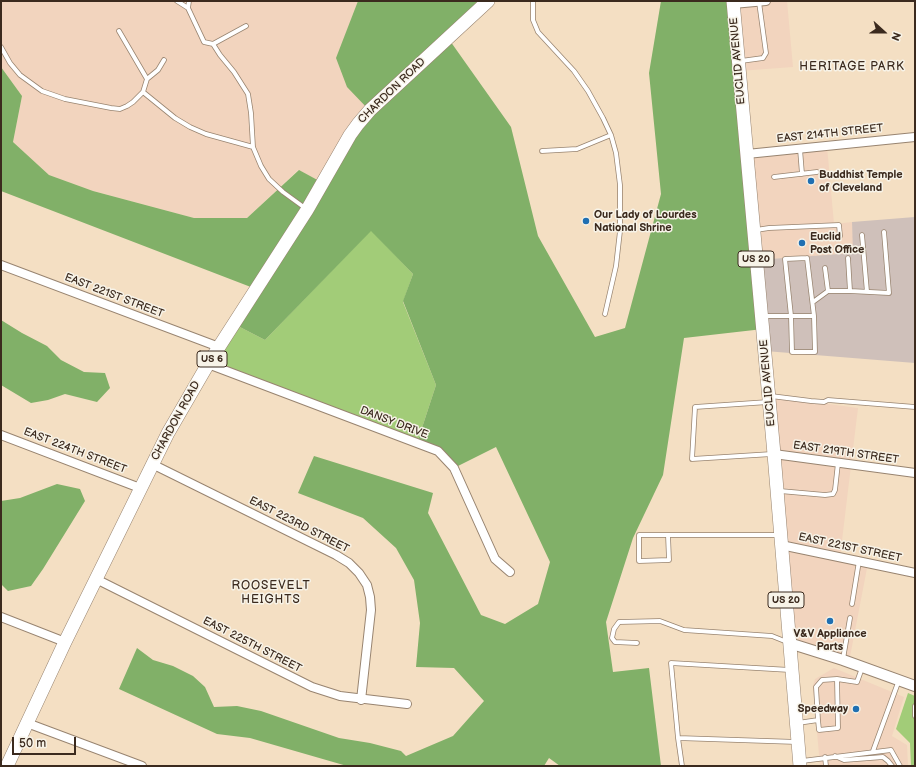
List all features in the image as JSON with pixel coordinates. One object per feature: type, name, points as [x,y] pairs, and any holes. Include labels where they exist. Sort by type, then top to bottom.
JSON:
[{"type":"main road","name":"CHARDON ROAD","points":[[7,766],[140,488],[182,408],[208,364],[307,210],[358,124],[370,110],[488,1]]},
{"type":"main road","name":"EUCLID AVENUE","points":[[733,3],[774,454],[799,764]]},
{"type":"street","points":[[733,3],[763,1]]},
{"type":"street","name":"EAST 214TH STREET","points":[[747,154],[915,137]]},
{"type":"street","name":"EAST 221ST STREET","points":[[1,265],[219,347]]},
{"type":"street","name":"DANSY DRIVE","points":[[208,364],[438,451],[454,468],[495,559],[510,572]]},
{"type":"street","name":"EAST 224TH STREET","points":[[1,435],[140,488]]},
{"type":"street","name":"EAST 219TH STREET","points":[[774,454],[915,473]]},
{"type":"street","name":"EAST 223RD STREET","points":[[152,464],[336,554],[349,563],[358,573],[366,585],[370,597],[371,610],[361,700]]},
{"type":"street","name":"EAST 221ST STREET","points":[[781,540],[859,561],[915,573]]},
{"type":"street","name":"EAST 225TH STREET","points":[[96,579],[312,687],[340,696],[361,700],[407,704]]},
{"type":"street","points":[[1,617],[65,642]]},
{"type":"street","points":[[789,643],[843,660],[915,686]]},
{"type":"street","points":[[27,723],[142,766]]},
{"type":"lane","points":[[177,1],[188,8],[204,42],[213,44],[246,26]]},
{"type":"lane","points":[[188,8],[189,1]]},
{"type":"lane","points":[[533,1],[533,20],[538,32],[580,80],[603,118],[611,135],[618,162],[620,185],[620,231],[616,266],[605,314]]},
{"type":"lane","points":[[738,61],[763,58],[766,53],[763,1]]},
{"type":"lane","points":[[119,31],[147,79]]},
{"type":"lane","points":[[213,44],[248,94],[251,113],[253,147],[260,166],[283,192],[307,210]]},
{"type":"lane","points":[[1,47],[10,63],[20,74],[42,91],[54,96],[111,108],[120,108],[133,102],[143,92],[147,79],[154,75],[164,60]]},
{"type":"lane","points":[[143,92],[175,118],[190,127],[206,134],[253,147]]},
{"type":"lane","points":[[542,151],[577,149],[611,135]]},
{"type":"lane","points":[[800,148],[802,174]]},
{"type":"lane","points":[[774,176],[817,172]]},
{"type":"lane","points":[[754,231],[769,228],[839,226],[840,236]]},
{"type":"lane","points":[[813,302],[828,291],[890,293],[884,232]]},
{"type":"lane","points":[[862,235],[867,292]]},
{"type":"lane","points":[[807,258],[813,302],[815,352],[792,352],[791,316],[785,259],[807,258]]},
{"type":"lane","points":[[848,258],[850,291]]},
{"type":"lane","points":[[825,268],[828,291]]},
{"type":"lane","points":[[762,316],[814,316]]},
{"type":"lane","points":[[774,454],[692,459],[695,407],[769,399],[807,399],[811,401],[824,402],[828,400],[915,407]]},
{"type":"lane","points":[[777,491],[826,495],[833,494],[836,490],[838,463]]},
{"type":"lane","points":[[668,535],[669,560],[639,561],[639,536],[668,535],[781,540]]},
{"type":"lane","points":[[852,604],[859,561]]},
{"type":"lane","points":[[843,660],[850,618]]},
{"type":"lane","points":[[637,643],[615,642],[612,638],[614,629],[619,622],[660,621],[684,630],[772,636],[789,643]]},
{"type":"lane","points":[[682,766],[671,663],[791,670]]},
{"type":"lane","points":[[837,679],[838,728],[819,730],[816,687],[822,680],[837,679],[857,682],[862,667]]},
{"type":"lane","points":[[873,752],[899,680]]},
{"type":"lane","points":[[915,706],[915,716]]},
{"type":"lane","points":[[796,724],[818,720]]},
{"type":"lane","points":[[678,738],[797,742]]},
{"type":"lane","points":[[799,764],[825,757],[891,750],[900,766]]},
{"type":"lane","points":[[834,756],[844,760],[882,757],[892,766]]},
{"type":"lane","points":[[825,757],[826,766]]},
{"type":"shaded area","points":[[1,1],[358,1],[337,58],[370,110],[323,183],[298,170],[247,218],[194,218],[93,191],[49,175],[13,142],[22,96],[1,67]]},
{"type":"shaded area","points":[[733,1],[787,1],[793,67],[739,71]]},
{"type":"shaded area","points":[[827,146],[834,224],[852,222],[854,253],[756,260],[747,154]]},
{"type":"shaded area","points":[[915,217],[915,363],[765,351],[756,260],[853,253],[852,222]]},
{"type":"shaded area","points":[[769,396],[858,408],[840,557],[868,563],[849,662],[789,643]]},
{"type":"shaded area","points":[[834,668],[904,697],[892,736],[907,745],[908,766],[820,766],[813,686],[815,679]]},
{"type":"green space","points":[[358,1],[488,1],[448,38],[511,127],[538,236],[595,337],[625,328],[661,194],[649,73],[661,1],[733,1],[763,329],[684,338],[663,475],[633,538],[606,622],[613,672],[649,668],[661,766],[560,766],[549,758],[544,766],[347,766],[250,738],[217,734],[119,689],[137,648],[153,660],[173,666],[193,676],[205,687],[214,707],[237,706],[261,711],[339,738],[370,743],[401,751],[406,756],[453,736],[484,701],[454,668],[416,667],[420,623],[414,580],[396,548],[363,518],[298,493],[314,456],[433,493],[428,513],[481,615],[505,624],[538,604],[550,562],[496,447],[454,468],[447,459],[417,443],[436,385],[403,301],[413,274],[371,231],[265,340],[234,324],[256,289],[1,191],[1,67],[22,96],[13,142],[49,175],[93,191],[194,218],[247,218],[299,170],[323,183],[370,111],[347,87],[336,58]]},
{"type":"green space","points":[[371,230],[413,274],[403,302],[436,385],[417,443],[208,364],[234,324],[265,340]]},
{"type":"green space","points":[[1,320],[47,346],[61,360],[84,372],[105,373],[110,388],[97,402],[65,394],[48,400],[31,403],[1,385]]},
{"type":"green space","points":[[57,484],[80,489],[85,501],[31,586],[8,591],[1,584],[1,501],[20,498]]},
{"type":"green space","points":[[908,693],[915,696],[915,766],[911,766],[910,743],[896,729]]},
{"type":"place","name":"Buddhist Temple of Cleveland","points":[[811,181]]},
{"type":"place","name":"Our Lady of Lourdes National Shrine","points":[[586,221]]},
{"type":"place","name":"Euclid Post Office","points":[[802,243]]},
{"type":"place","name":"V&V Appliance Parts","points":[[830,621]]},
{"type":"place","name":"Speedway","points":[[856,709]]},
{"type":"district","name":"HERITAGE PARK","points":[[852,67]]},
{"type":"district","name":"ROOSEVELT HEIGHTS","points":[[271,593]]}]
